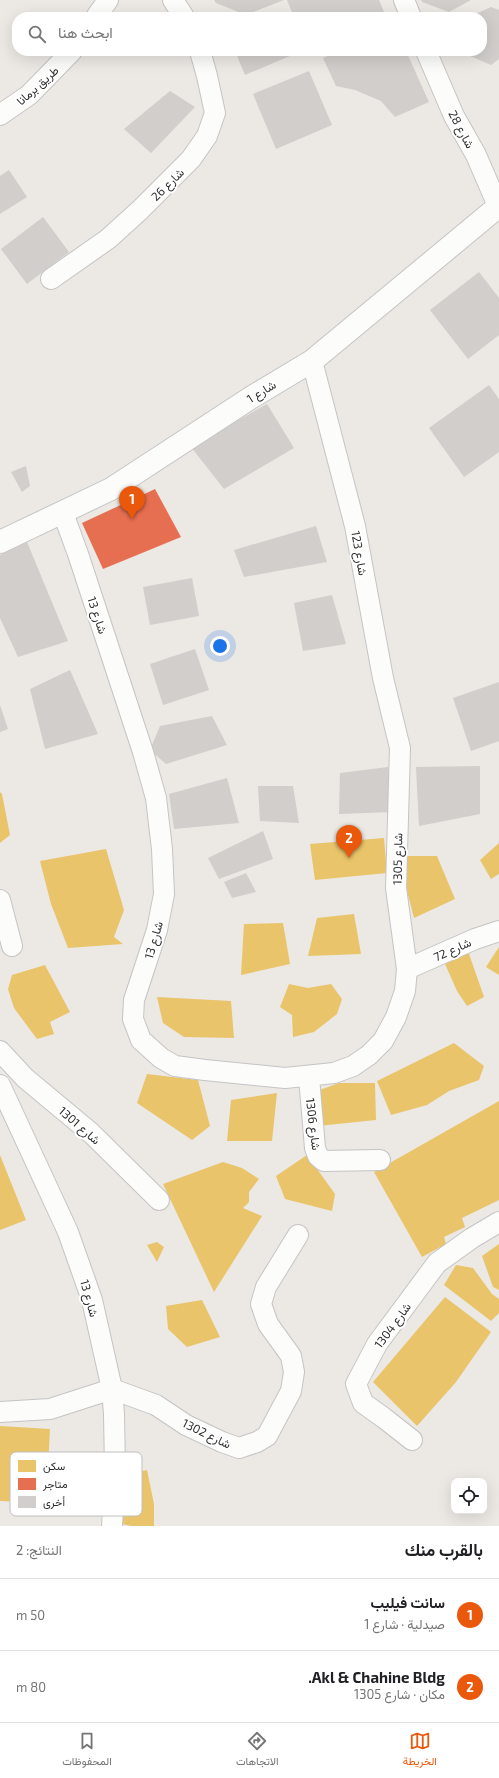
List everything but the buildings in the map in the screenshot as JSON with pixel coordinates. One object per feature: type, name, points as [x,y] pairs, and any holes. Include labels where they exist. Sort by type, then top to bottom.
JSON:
[{"type":"street","points":[[100,12],[108,0]]},
{"type":"street","points":[[173,0],[181,12]]},
{"type":"street","points":[[404,0],[409,12]]},
{"type":"street","name":"طريق برمانا","points":[[0,115],[29,95],[67,56]]},
{"type":"street","name":"شارع 26","points":[[51,279],[108,239],[135,215],[191,159],[203,142],[215,113],[201,56]]},
{"type":"street","name":"شارع 28","points":[[428,56],[454,116],[476,155],[499,206]]},
{"type":"street","name":"شارع 1","points":[[0,542],[112,489],[252,397],[312,361],[499,206]]},
{"type":"street","name":"شارع 123","points":[[312,361],[355,526],[383,678],[400,748]]},
{"type":"street","name":"شارع 13","points":[[62,513],[81,562],[143,752],[156,798],[162,849],[164,894],[157,930],[134,1000],[133,1019],[141,1040],[161,1058],[175,1066],[243,1075],[285,1078],[309,1077],[334,1073],[352,1066],[369,1055],[383,1041],[396,1017],[405,991],[406,969]]},
{"type":"street","name":"شارع 1305","points":[[400,748],[396,888],[406,969]]},
{"type":"street","points":[[0,900],[12,946]]},
{"type":"street","name":"شارع 72","points":[[406,969],[474,939],[499,931]]},
{"type":"street","name":"شارع 1301","points":[[0,1051],[25,1078],[91,1133],[159,1200]]},
{"type":"street","name":"شارع 1306","points":[[309,1077],[315,1148],[318,1156],[324,1161],[380,1160]]},
{"type":"street","name":"شارع 13","points":[[0,1085],[68,1232],[92,1300],[112,1389],[114,1414],[114,1452]]},
{"type":"street","name":"شارع 1304","points":[[412,1440],[362,1403],[356,1384],[377,1344],[437,1263],[472,1238],[499,1222]]},
{"type":"street","name":"شارع 1302","points":[[112,1389],[156,1405],[207,1436],[239,1448],[257,1442],[267,1436],[291,1391],[294,1372],[291,1356],[268,1324],[261,1304],[266,1287],[298,1235]]},
{"type":"street","points":[[0,1412],[50,1409],[112,1389]]},
{"type":"street","name":"شارع 13","points":[[112,1516],[112,1526]]},
{"type":"place","name":"سانت فيليب","points":[[132,519]]},
{"type":"place","name":"Akl & Chahine Bldg.","points":[[349,858]]}]
